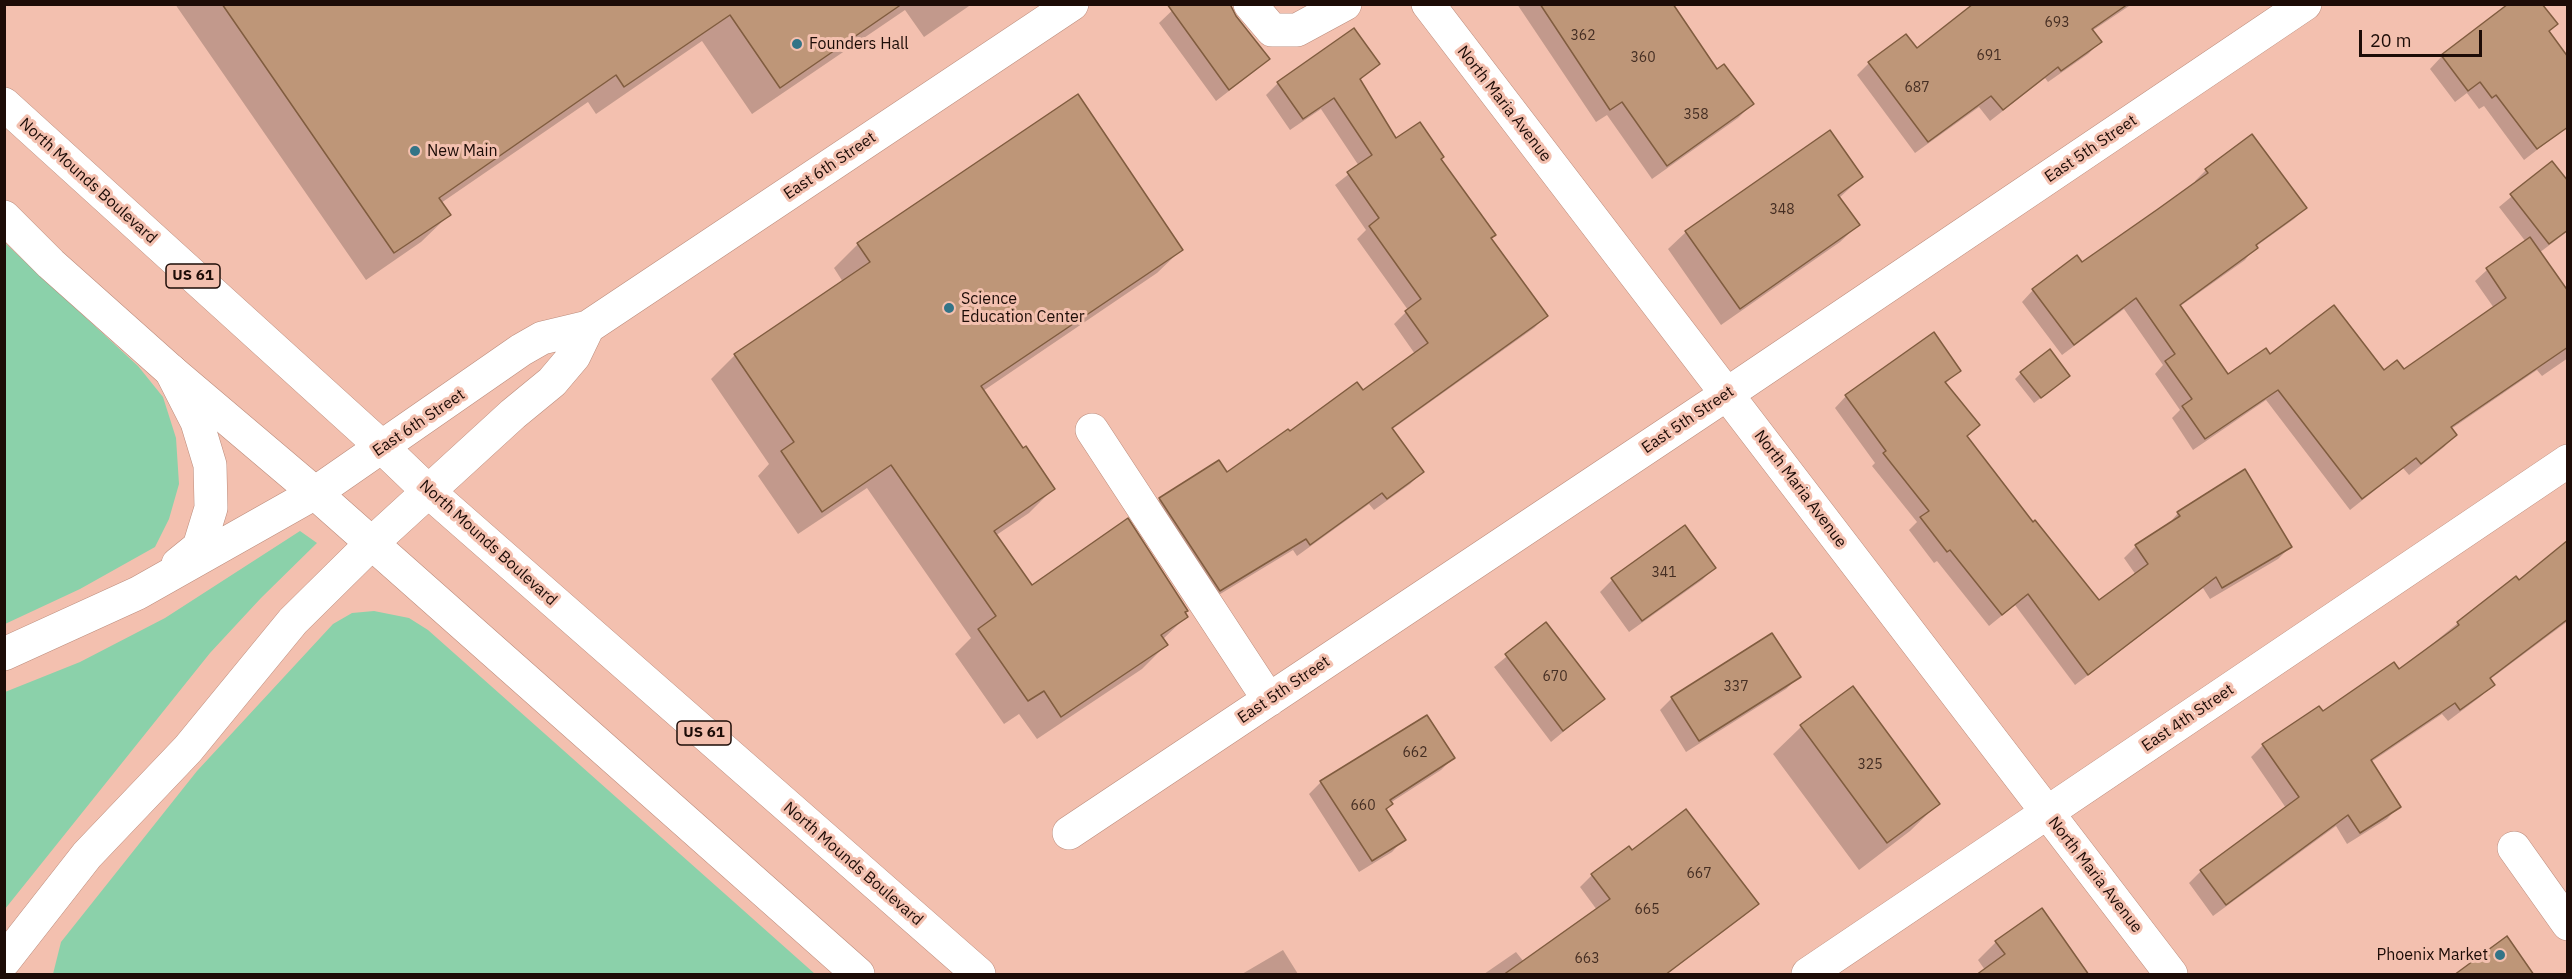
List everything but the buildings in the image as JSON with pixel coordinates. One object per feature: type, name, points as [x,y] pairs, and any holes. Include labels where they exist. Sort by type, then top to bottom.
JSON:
[{"type":"main road","name":"East 6th Street","points":[[138,594],[315,493],[535,342],[556,334],[588,327],[1072,4]]},
{"type":"main road","points":[[1250,4],[1272,30],[1297,30],[1345,4]]},
{"type":"main road","name":"North Maria Avenue","points":[[1428,4],[2171,975]]},
{"type":"main road","name":"East 5th Street","points":[[1069,833],[1727,394],[2305,4]]},
{"type":"main road","name":"North Mounds Boulevard","points":[[4,105],[429,492],[979,975]]},
{"type":"main road","points":[[4,217],[51,264],[171,371],[372,543],[858,975]]},
{"type":"main road","points":[[4,961],[87,855],[188,749],[293,621],[372,543],[561,372],[574,356],[588,327]]},
{"type":"main road","points":[[4,654],[138,594],[199,548],[212,508],[210,465],[197,422],[171,371]]},
{"type":"main road","points":[[1092,430],[1269,700]]},
{"type":"main road","name":"East 4th Street","points":[[1808,975],[2568,461]]},
{"type":"main road","points":[[2514,848],[2568,924]]},
{"type":"green space","points":[[5,243],[138,366],[163,397],[176,438],[179,484],[169,519],[155,547],[80,589],[5,624]]},
{"type":"green space","points":[[300,531],[317,543],[210,653],[5,909],[5,692],[80,662],[165,618]]},
{"type":"green space","points":[[374,611],[409,618],[428,630],[815,974],[53,974],[61,942],[197,771],[333,624],[352,613]]},
{"type":"place","name":"Founders Hall","points":[[797,44]]},
{"type":"place","name":"New Main","points":[[415,151]]},
{"type":"place","name":"Science Education Center","points":[[949,308]]},
{"type":"place","name":"Phoenix Market","points":[[2500,955]]}]
